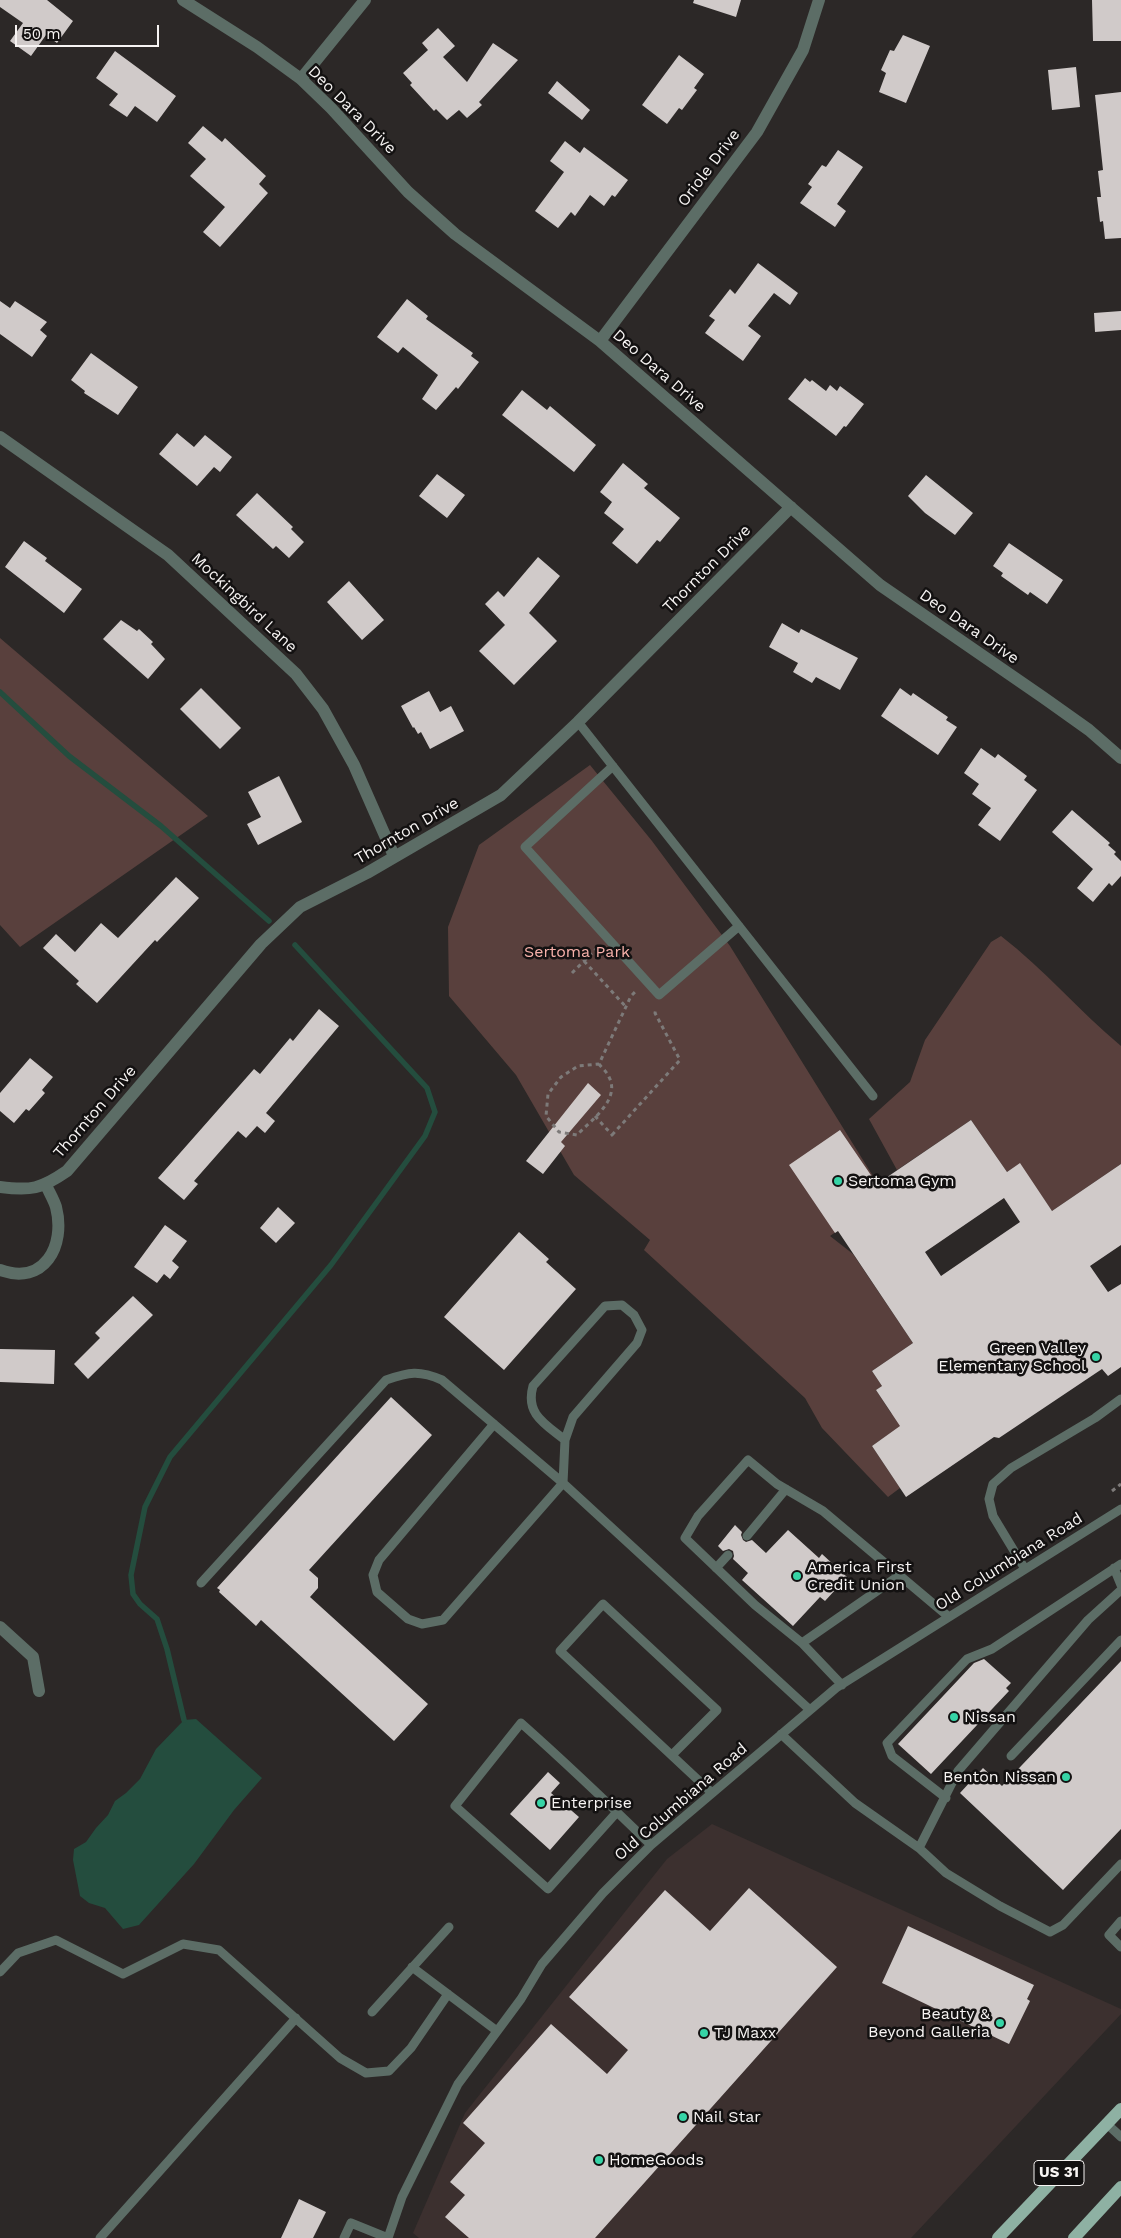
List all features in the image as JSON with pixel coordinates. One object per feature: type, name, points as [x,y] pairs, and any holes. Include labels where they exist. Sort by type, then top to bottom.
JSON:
[{"type":"main road","name":"US 31","points":[[998,2238],[1121,2109]]},
{"type":"main road","points":[[1074,2238],[1121,2187]]},
{"type":"street","name":"Deo Dara Drive","points":[[183,0],[257,47],[301,79],[331,108],[408,192],[455,234],[600,341],[880,585],[1089,730],[1121,758]]},
{"type":"street","points":[[301,79],[365,0]]},
{"type":"street","name":"Oriole Drive","points":[[600,341],[757,132],[803,50],[819,0]]},
{"type":"street","name":"Mockingbird Lane","points":[[0,437],[168,555],[296,674],[324,709],[354,765],[394,856]]},
{"type":"street","name":"Thornton Drive","points":[[0,1187],[20,1190],[46,1185],[67,1171],[261,944],[300,907],[367,873],[501,795],[578,722],[791,507]]},
{"type":"street","points":[[0,1270],[12,1275],[28,1274],[42,1266],[54,1252],[58,1231],[56,1206],[46,1185]]},
{"type":"street","points":[[0,1627],[33,1657],[39,1691]]},
{"type":"lane","points":[[578,722],[873,1096]]},
{"type":"lane","points":[[613,766],[525,847],[659,995],[739,926]]},
{"type":"lane","points":[[494,1424],[379,1560],[373,1575],[377,1592],[408,1619],[422,1624],[444,1620],[563,1483],[565,1440],[573,1417],[637,1342],[642,1330],[634,1315],[622,1305],[605,1306],[533,1386],[529,1398],[533,1410],[544,1423],[565,1440]]},
{"type":"lane","points":[[201,1583],[386,1380],[405,1373],[425,1373],[442,1380],[563,1483],[810,1710]]},
{"type":"lane","points":[[1025,1569],[993,1516],[989,1499],[993,1484],[1010,1468],[1095,1418],[1121,1399]]},
{"type":"lane","points":[[842,1685],[802,1643],[755,1605],[685,1538],[698,1516],[748,1460],[786,1489],[823,1511],[949,1617]]},
{"type":"lane","points":[[747,1536],[786,1489]]},
{"type":"lane","name":"Old Columbiana Road","points":[[388,2238],[402,2197],[458,2084],[521,1999],[542,1964],[603,1893],[651,1845],[842,1685],[1121,1508]]},
{"type":"lane","points":[[716,1568],[728,1555]]},
{"type":"lane","points":[[946,1798],[892,1756],[887,1743],[967,1660],[992,1649],[1118,1566],[1121,1586]]},
{"type":"lane","points":[[802,1643],[900,1575]]},
{"type":"lane","points":[[919,1848],[958,1771],[1088,1620],[1121,1590]]},
{"type":"lane","points":[[672,1755],[716,1710],[603,1604],[560,1651],[712,1793]]},
{"type":"lane","points":[[1011,1756],[1121,1640]]},
{"type":"lane","points":[[617,1812],[548,1889],[455,1806],[521,1723],[617,1812],[651,1845]]},
{"type":"lane","points":[[782,1734],[855,1803],[919,1848],[946,1873],[1000,1906],[1050,1932],[1063,1925],[1121,1864]]},
{"type":"lane","points":[[1121,1921],[1108,1935],[1121,1947]]},
{"type":"lane","points":[[372,2012],[449,1927]]},
{"type":"lane","points":[[0,1972],[18,1953],[56,1940],[123,1974],[183,1944],[219,1950],[340,2058],[366,2074],[389,2071],[411,2048],[448,1994]]},
{"type":"lane","points":[[412,1967],[497,2031]]},
{"type":"lane","points":[[100,2238],[296,2018]]},
{"type":"lane","points":[[1107,2124],[1121,2137]]},
{"type":"lane","points":[[344,2238],[351,2223],[388,2238]]},
{"type":"path","points":[[572,973],[608,938]]},
{"type":"path","points":[[584,961],[626,1007]]},
{"type":"path","points":[[598,1064],[631,996],[646,980]]},
{"type":"path","points":[[595,1116],[612,1136],[680,1060],[655,1012],[659,995]]},
{"type":"path","points":[[598,1064],[610,1077],[611,1088],[608,1104],[577,1135],[559,1132],[546,1116],[548,1094],[561,1078],[578,1066],[598,1064]]},
{"type":"path","points":[[1112,1491],[1121,1484]]},
{"type":"shaded area","points":[[196,1719],[262,1778],[234,1810],[194,1864],[139,1925],[123,1929],[105,1908],[89,1903],[80,1896],[73,1860],[74,1849],[86,1842],[108,1815],[115,1801],[140,1779],[156,1749],[184,1720]]},
{"type":"shaded area","points":[[712,1824],[1121,2009],[1121,2014],[911,2238],[419,2238],[413,2233],[465,2113],[667,1859]]},
{"type":"green space","points":[[0,638],[208,816],[20,947],[0,925]]},
{"type":"green space","name":"Sertoma Park","points":[[590,765],[652,841],[730,946],[886,1197],[830,1236],[853,1254],[913,1343],[872,1371],[882,1386],[876,1390],[891,1413],[907,1422],[872,1446],[900,1488],[888,1497],[822,1428],[805,1398],[644,1250],[650,1240],[574,1175],[516,1075],[449,996],[448,927],[479,845]]},
{"type":"green space","points":[[1001,936],[1032,962],[1121,1046],[1121,1164],[1052,1211],[1019,1164],[1007,1172],[971,1120],[897,1170],[869,1119],[910,1082],[925,1040],[991,942]]},
{"type":"building","points":[[0,0],[47,0],[73,21],[57,43],[46,35],[31,56],[10,41],[23,23],[0,7]]},
{"type":"building","points":[[694,0],[741,0],[736,17],[693,3]]},
{"type":"building","points":[[1092,0],[1121,0],[1121,41],[1093,41]]},
{"type":"building","points":[[438,28],[455,46],[443,57],[467,82],[493,43],[518,60],[479,102],[482,105],[467,118],[459,110],[447,120],[436,109],[434,111],[410,85],[412,83],[403,73],[428,50],[422,43]]},
{"type":"building","points":[[903,35],[930,46],[906,103],[879,92],[886,73],[881,70],[890,50],[894,51]]},
{"type":"building","points":[[115,51],[176,96],[157,122],[135,106],[127,117],[109,105],[118,94],[96,78]]},
{"type":"building","points":[[679,55],[704,74],[694,88],[697,90],[682,110],[679,108],[667,124],[642,105]]},
{"type":"building","points":[[1076,67],[1080,107],[1052,110],[1048,70]]},
{"type":"building","points":[[557,81],[590,110],[582,120],[548,93]]},
{"type":"building","points":[[1121,92],[1121,238],[1105,239],[1103,221],[1100,222],[1097,197],[1101,197],[1098,171],[1103,170],[1095,95]]},
{"type":"building","points":[[203,126],[222,142],[225,138],[266,176],[259,184],[268,193],[220,247],[203,232],[225,207],[190,176],[206,159],[188,143]]},
{"type":"building","points":[[565,141],[580,153],[584,147],[628,180],[615,197],[612,195],[604,206],[590,195],[575,216],[571,212],[558,228],[535,211],[564,172],[550,161]]},
{"type":"building","points":[[838,150],[863,167],[837,204],[846,211],[835,227],[800,203],[812,187],[808,184],[822,165],[826,167]]},
{"type":"building","points":[[758,263],[798,293],[790,305],[774,293],[748,326],[761,336],[743,361],[705,333],[715,320],[709,316],[730,289],[735,294]]},
{"type":"building","points":[[407,299],[428,316],[426,319],[473,353],[471,356],[479,362],[458,389],[456,387],[436,410],[422,399],[438,375],[403,347],[398,353],[377,337]]},
{"type":"building","points":[[0,301],[10,308],[15,301],[47,322],[40,330],[47,336],[32,357],[0,334]]},
{"type":"building","points":[[1121,311],[1121,330],[1095,332],[1094,313]]},
{"type":"building","points":[[91,353],[138,387],[118,415],[84,393],[85,391],[71,380]]},
{"type":"building","points":[[805,378],[810,382],[812,380],[826,391],[830,385],[837,391],[840,386],[864,404],[846,427],[844,426],[836,436],[788,399]]},
{"type":"building","points":[[522,390],[547,410],[550,406],[596,445],[574,472],[502,415]]},
{"type":"building","points":[[177,433],[194,447],[205,435],[232,457],[220,472],[214,467],[197,486],[159,454]]},
{"type":"building","points":[[623,463],[648,484],[644,488],[680,518],[660,542],[657,540],[637,564],[612,543],[624,529],[604,513],[612,502],[600,492]]},
{"type":"building","points":[[437,474],[465,495],[447,518],[419,496]]},
{"type":"building","points":[[926,475],[973,513],[955,535],[925,513],[908,496]]},
{"type":"building","points":[[257,493],[293,527],[291,529],[304,542],[289,558],[276,546],[273,549],[236,515]]},
{"type":"building","points":[[24,541],[47,558],[45,561],[82,589],[64,613],[5,567]]},
{"type":"building","points":[[1009,543],[1063,580],[1047,604],[1030,592],[1028,595],[1001,576],[1003,573],[993,566]]},
{"type":"building","points":[[538,557],[560,576],[529,613],[557,641],[514,685],[479,651],[505,625],[485,604],[498,591],[504,597]]},
{"type":"building","points":[[349,581],[384,620],[362,640],[327,602]]},
{"type":"building","points":[[121,620],[137,631],[139,629],[153,642],[151,644],[165,659],[148,679],[103,639]]},
{"type":"building","points":[[782,623],[799,633],[801,629],[858,658],[840,690],[816,677],[812,683],[793,672],[798,663],[769,647]]},
{"type":"building","points":[[201,688],[241,728],[220,749],[180,709]]},
{"type":"building","points":[[900,688],[911,696],[913,693],[948,717],[946,720],[957,727],[938,755],[881,716]]},
{"type":"building","points":[[429,691],[440,712],[451,706],[464,731],[430,749],[421,732],[418,734],[413,728],[401,706]]},
{"type":"building","points":[[981,748],[995,758],[998,754],[1027,776],[1024,780],[1037,790],[1000,841],[978,825],[991,808],[972,794],[979,784],[964,773]]},
{"type":"building","points":[[279,776],[302,822],[258,845],[247,824],[261,817],[248,792]]},
{"type":"building","points":[[1072,810],[1110,843],[1108,845],[1116,852],[1114,854],[1121,861],[1121,876],[1112,886],[1109,883],[1093,902],[1077,888],[1093,869],[1052,832]]},
{"type":"building","points":[[176,877],[199,898],[157,942],[155,940],[97,1003],[76,984],[79,981],[43,948],[56,934],[75,952],[101,923],[118,938]]},
{"type":"building","points":[[319,1009],[339,1026],[266,1113],[275,1121],[265,1133],[257,1126],[246,1138],[238,1131],[194,1181],[198,1184],[184,1200],[158,1178],[254,1069],[260,1074],[290,1038],[293,1041]]},
{"type":"building","points":[[30,1058],[53,1077],[42,1090],[45,1093],[29,1111],[26,1109],[14,1123],[0,1111],[0,1093]]},
{"type":"building","points":[[588,1083],[601,1095],[561,1142],[565,1146],[543,1174],[526,1161]]},
{"type":"building","name":"Green Valley Elementary School","points":[[971,1120],[1007,1172],[1020,1163],[1052,1211],[1121,1164],[1121,1245],[1090,1266],[1108,1292],[1121,1284],[1121,1367],[1108,1376],[1102,1369],[999,1438],[994,1437],[906,1497],[872,1446],[900,1426],[876,1390],[882,1386],[872,1371],[913,1343],[838,1231],[835,1233],[789,1165],[840,1130],[877,1184]],"holes":[[[1004,1198],[1020,1222],[941,1276],[925,1252]]]},
{"type":"building","points":[[278,1207],[295,1223],[276,1243],[260,1228]]},
{"type":"building","points":[[165,1225],[187,1241],[172,1261],[179,1267],[170,1279],[164,1274],[157,1283],[134,1267]]},
{"type":"building","points":[[519,1232],[549,1259],[546,1262],[576,1289],[504,1370],[444,1317]]},
{"type":"building","points":[[133,1296],[153,1315],[88,1379],[74,1364],[100,1338],[95,1333]]},
{"type":"building","points":[[0,1349],[55,1350],[54,1384],[0,1382]]},
{"type":"building","points":[[391,1397],[432,1435],[309,1570],[318,1578],[318,1588],[310,1597],[428,1704],[394,1741],[261,1620],[256,1626],[217,1588]]},
{"type":"building","name":"America First Credit Union","points":[[735,1525],[742,1532],[743,1540],[746,1542],[752,1540],[766,1553],[788,1530],[819,1558],[822,1554],[847,1577],[825,1601],[820,1597],[793,1626],[742,1580],[748,1573],[733,1559],[733,1551],[729,1549],[723,1551],[718,1546]]},
{"type":"building","name":"Nissan","points":[[984,1659],[1011,1683],[1006,1688],[1009,1691],[931,1774],[898,1744],[974,1663]]},
{"type":"building","name":"Benton Nissan","points":[[1121,1661],[1121,1829],[1063,1890],[960,1793],[983,1768],[1002,1786]]},
{"type":"building","name":"Enterprise","points":[[548,1772],[560,1783],[551,1793],[579,1817],[550,1850],[510,1814]]},
{"type":"building","points":[[749,1888],[837,1967],[595,2238],[469,2238],[445,2217],[465,2195],[450,2182],[485,2143],[463,2123],[551,2024],[607,2074],[628,2050],[569,1997],[665,1890],[710,1931]]},
{"type":"building","points":[[908,1926],[1034,1985],[1027,1999],[1030,2001],[1009,2044],[882,1983]]},
{"type":"building","points":[[299,2199],[326,2212],[313,2238],[281,2238]]},
{"type":"waterway","points":[[0,692],[69,756],[161,826],[269,921]]},
{"type":"waterway","points":[[184,1720],[167,1649],[157,1619],[140,1604],[133,1594],[131,1575],[145,1507],[170,1457],[331,1265],[425,1136],[435,1112],[427,1088],[295,945]]},
{"type":"place","name":"Sertoma Gym","points":[[838,1181]]},
{"type":"place","name":"Green Valley Elementary School","points":[[1096,1357]]},
{"type":"place","name":"America First Credit Union","points":[[797,1576]]},
{"type":"place","name":"Nissan","points":[[954,1717]]},
{"type":"place","name":"Benton Nissan","points":[[1066,1777]]},
{"type":"place","name":"Enterprise","points":[[541,1803]]},
{"type":"place","name":"Beauty & Beyond Galleria","points":[[1000,2023]]},
{"type":"place","name":"TJ Maxx","points":[[704,2033]]},
{"type":"place","name":"Nail Star","points":[[683,2117]]},
{"type":"place","name":"HomeGoods","points":[[599,2160]]}]
